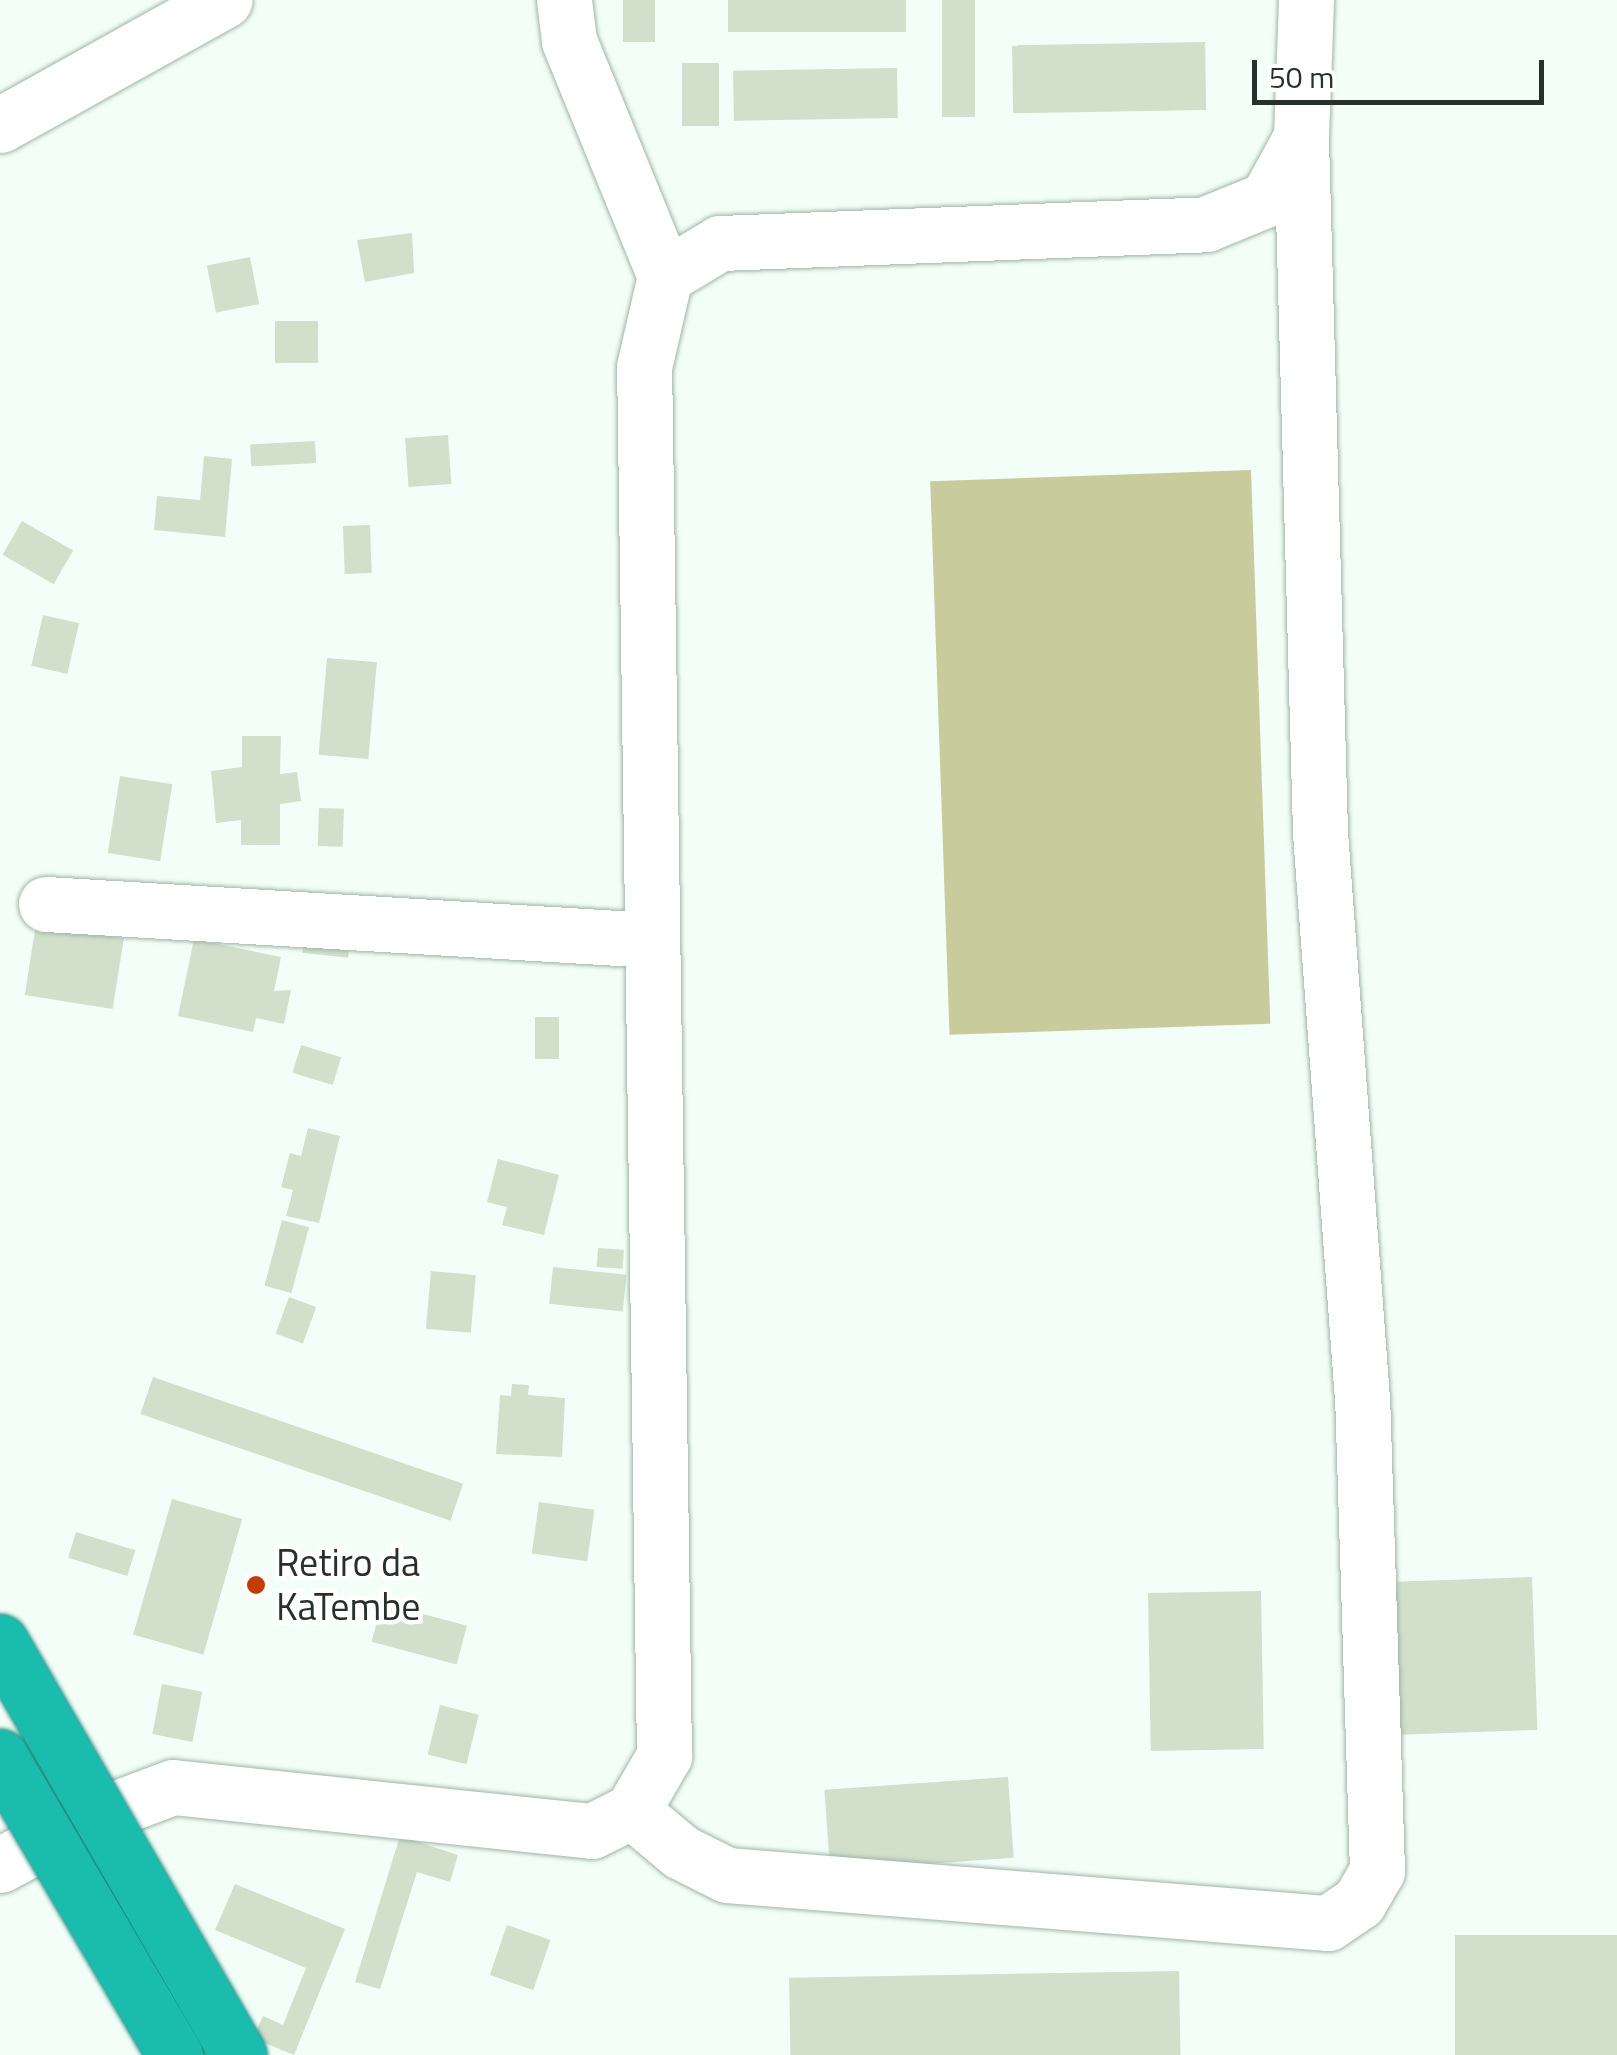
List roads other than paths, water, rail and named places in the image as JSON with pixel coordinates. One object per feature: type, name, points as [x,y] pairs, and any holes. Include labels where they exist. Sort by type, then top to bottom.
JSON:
[{"type":"highway","points":[[0,1642],[238,2055]]},
{"type":"highway","points":[[0,1758],[176,2055]]},
{"type":"street","points":[[0,125],[226,0]]},
{"type":"street","points":[[0,1865],[82,1820],[173,1786],[592,1831],[632,1811],[664,1756],[644,367],[664,276],[569,41],[564,0]]},
{"type":"street","points":[[632,1811],[682,1852],[727,1875],[785,1880],[1328,1923],[1360,1902],[1376,1871],[1362,1399],[1320,832],[1301,137],[1306,0]]},
{"type":"street","points":[[664,276],[720,243],[1206,224],[1267,199],[1301,137]]},
{"type":"street","points":[[46,904],[652,940]]},
{"type":"place","name":"Retiro da KaTembe","points":[[256,1585]]}]
